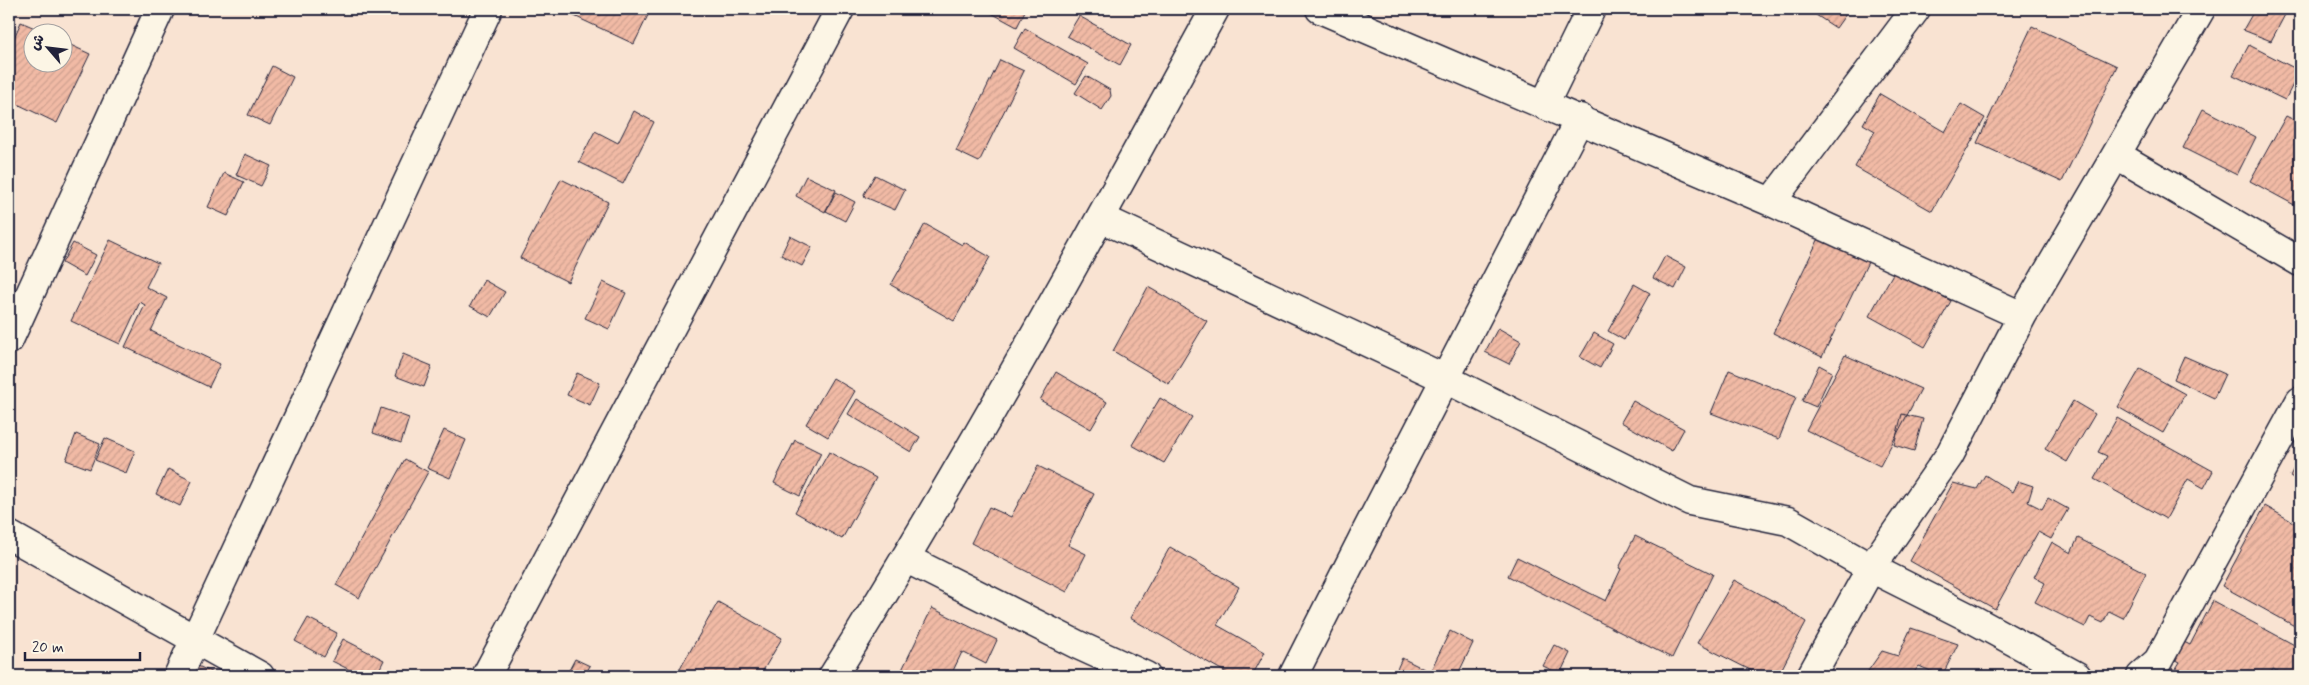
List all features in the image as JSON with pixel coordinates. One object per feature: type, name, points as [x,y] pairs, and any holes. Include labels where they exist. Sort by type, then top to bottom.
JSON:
[{"type":"street","points":[[9,340],[160,9]]},
{"type":"street","points":[[178,676],[488,9]]},
{"type":"street","points":[[486,676],[840,9]]},
{"type":"street","points":[[833,676],[907,559],[1101,218],[1215,9]]},
{"type":"street","points":[[1320,9],[1544,105],[1580,118],[2022,316]]},
{"type":"street","points":[[1544,105],[1591,9]]},
{"type":"street","points":[[1771,202],[1916,9]]},
{"type":"street","points":[[1811,676],[1871,568],[1949,456],[2022,316],[2201,9]]},
{"type":"street","points":[[1293,676],[1580,118]]},
{"type":"street","points":[[2117,155],[2300,262]]},
{"type":"street","points":[[1101,218],[1446,378],[1690,501],[1788,522],[1871,568],[1976,621],[2077,676]]},
{"type":"street","points":[[2141,676],[2158,661],[2300,401]]},
{"type":"street","points":[[9,535],[260,676]]},
{"type":"street","points":[[907,559],[1078,645],[1146,676]]},
{"type":"building","points":[[573,9],[651,9],[634,44],[570,14]]},
{"type":"building","points":[[984,9],[1026,9],[1017,27]]},
{"type":"building","points":[[1820,9],[1837,9],[1846,14],[1836,28],[1816,15]]},
{"type":"building","points":[[2255,9],[2288,9],[2271,41],[2243,30]]},
{"type":"building","points":[[1079,16],[1131,45],[1120,65],[1067,36]]},
{"type":"building","points":[[21,22],[22,72],[72,72],[72,46],[90,54],[57,123],[9,100],[9,49]]},
{"type":"building","points":[[2032,26],[2117,66],[2062,182],[1977,143]]},
{"type":"building","points":[[1025,28],[1088,64],[1076,84],[1014,48]]},
{"type":"building","points":[[2249,45],[2300,71],[2285,100],[2233,75]]},
{"type":"building","points":[[1000,60],[1024,71],[979,162],[956,151]]},
{"type":"building","points":[[272,66],[293,77],[270,125],[248,115]]},
{"type":"building","points":[[1086,76],[1110,90],[1111,96],[1102,110],[1075,93]]},
{"type":"building","points":[[1880,94],[1945,132],[1961,104],[1985,118],[1932,211],[1855,167],[1875,131],[1863,124]]},
{"type":"building","points":[[2203,109],[2256,137],[2237,175],[2183,148]]},
{"type":"building","points":[[634,111],[654,122],[623,184],[579,162],[595,131],[618,143]]},
{"type":"building","points":[[2286,116],[2300,123],[2300,208],[2250,181]]},
{"type":"building","points":[[245,154],[271,166],[261,186],[236,175]]},
{"type":"building","points":[[224,173],[244,182],[228,216],[208,207]]},
{"type":"building","points":[[875,175],[905,190],[895,210],[865,197],[864,194]]},
{"type":"building","points":[[806,176],[836,190],[825,212],[796,196]]},
{"type":"building","points":[[561,179],[608,202],[568,282],[520,258]]},
{"type":"building","points":[[836,192],[855,202],[845,221],[826,211]]},
{"type":"building","points":[[925,224],[962,245],[964,242],[990,257],[954,321],[891,285]]},
{"type":"building","points":[[1821,234],[1870,258],[1822,357],[1773,333]]},
{"type":"building","points":[[790,236],[812,247],[802,266],[781,255]]},
{"type":"building","points":[[110,240],[158,263],[146,287],[167,298],[151,331],[220,364],[209,387],[125,347],[145,305],[140,302],[120,344],[71,321]]},
{"type":"building","points":[[73,243],[96,255],[85,276],[62,263]]},
{"type":"building","points":[[1665,256],[1686,267],[1675,289],[1653,278]]},
{"type":"building","points":[[1895,270],[1951,301],[1925,347],[1869,316]]},
{"type":"building","points":[[484,280],[505,292],[490,317],[470,306]]},
{"type":"building","points":[[603,282],[626,293],[609,329],[585,318]]},
{"type":"building","points":[[1634,284],[1650,293],[1624,340],[1608,331]]},
{"type":"building","points":[[1148,287],[1207,321],[1169,384],[1113,351]]},
{"type":"building","points":[[1498,328],[1521,341],[1509,364],[1485,352]]},
{"type":"building","points":[[1594,333],[1613,344],[1600,368],[1580,357]]},
{"type":"building","points":[[403,354],[432,366],[424,387],[395,376]]},
{"type":"building","points":[[1845,355],[1921,389],[1880,466],[1806,430]]},
{"type":"building","points":[[2184,356],[2225,374],[2214,398],[2174,379]]},
{"type":"building","points":[[1819,365],[1832,372],[1816,407],[1802,401]]},
{"type":"building","points":[[2140,369],[2185,394],[2163,433],[2118,407]]},
{"type":"building","points":[[1729,370],[1796,397],[1779,439],[1711,413]]},
{"type":"building","points":[[1056,372],[1107,402],[1091,429],[1040,400]]},
{"type":"building","points":[[577,373],[600,383],[590,405],[567,395]]},
{"type":"building","points":[[833,378],[855,391],[828,437],[806,424]]},
{"type":"building","points":[[1160,398],[1192,417],[1164,463],[1132,445]]},
{"type":"building","points":[[857,399],[920,437],[911,452],[848,414]]},
{"type":"building","points":[[1633,401],[1684,429],[1672,451],[1621,422]]},
{"type":"building","points":[[2073,401],[2095,414],[2067,462],[2045,449]]},
{"type":"building","points":[[381,408],[409,418],[401,443],[373,433]]},
{"type":"building","points":[[1902,414],[1923,419],[1914,451],[1894,445]]},
{"type":"building","points":[[2117,418],[2213,471],[2204,488],[2188,479],[2166,519],[2094,479],[2107,456],[2098,452]]},
{"type":"building","points":[[444,430],[466,440],[450,478],[427,468]]},
{"type":"building","points":[[76,434],[100,444],[90,469],[66,460]]},
{"type":"building","points":[[105,438],[135,451],[126,473],[95,460]]},
{"type":"building","points":[[795,440],[821,453],[800,496],[774,483]]},
{"type":"building","points":[[829,452],[876,478],[842,539],[795,512]]},
{"type":"building","points":[[2300,456],[2300,482],[2290,476]]},
{"type":"building","points":[[405,459],[428,472],[359,598],[336,585]]},
{"type":"building","points":[[1038,466],[1094,494],[1068,545],[1086,554],[1067,592],[971,543],[989,507],[1011,517]]},
{"type":"building","points":[[168,469],[192,481],[180,506],[156,494]]},
{"type":"building","points":[[1985,475],[2012,492],[2018,481],[2033,486],[2028,502],[2042,509],[2048,498],[2068,509],[2051,539],[2038,532],[1995,609],[1910,561],[1953,483],[1977,489]]},
{"type":"building","points":[[2265,506],[2300,526],[2300,629],[2222,586]]},
{"type":"building","points":[[1635,536],[1713,574],[1672,658],[1508,576],[1517,557],[1606,601],[1621,569],[1619,568]]},
{"type":"building","points":[[2078,538],[2146,573],[2123,618],[2109,611],[2103,623],[2090,617],[2085,627],[2035,602],[2045,583],[2034,577],[2052,542],[2071,553]]},
{"type":"building","points":[[1170,547],[1239,587],[1217,625],[1265,652],[1252,676],[1232,676],[1130,618]]},
{"type":"building","points":[[1734,580],[1779,604],[1806,622],[1778,676],[1762,676],[1697,643]]},
{"type":"building","points":[[2213,601],[2300,648],[2300,676],[2286,676],[2273,669],[2269,676],[2156,676],[2158,661],[2175,670],[2180,662],[2163,653],[2172,636],[2190,645]]},
{"type":"building","points":[[718,602],[782,638],[760,676],[676,676]]},
{"type":"building","points":[[932,608],[997,640],[986,664],[962,652],[951,675],[954,676],[899,676]]},
{"type":"building","points":[[308,618],[337,633],[324,657],[295,641]]},
{"type":"building","points":[[1911,628],[1958,644],[1942,676],[1919,666],[1911,676],[1878,676],[1868,671],[1882,651],[1898,656]]},
{"type":"building","points":[[1450,631],[1473,643],[1457,676],[1394,676],[1402,658],[1430,672]]},
{"type":"building","points":[[343,639],[384,660],[376,676],[362,676],[332,661]]},
{"type":"building","points":[[1554,645],[1570,653],[1560,674],[1543,666]]},
{"type":"building","points":[[575,659],[590,666],[584,676],[566,676]]},
{"type":"building","points":[[194,664],[219,676],[188,676]]}]
